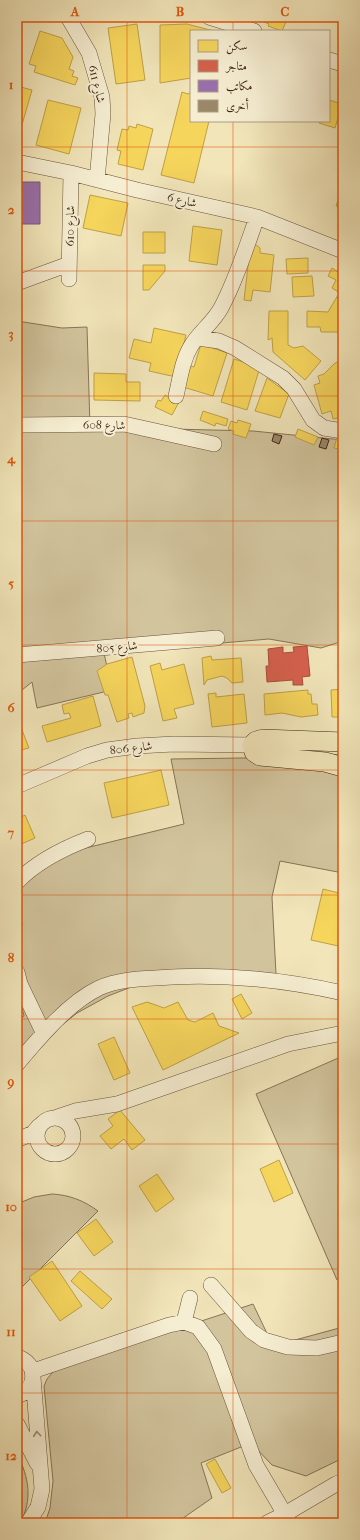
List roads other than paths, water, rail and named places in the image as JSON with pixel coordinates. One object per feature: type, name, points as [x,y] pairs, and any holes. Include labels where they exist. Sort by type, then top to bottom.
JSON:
[{"type":"main road","points":[[343,742],[263,739],[256,741],[252,745],[254,752],[260,756],[325,762],[343,767]]},
{"type":"street","name":"شارع 611","points":[[68,17],[89,53],[102,97],[103,114],[97,180]]},
{"type":"street","points":[[209,17],[251,30]]},
{"type":"street","points":[[330,60],[343,64]]},
{"type":"street","name":"شارع 6","points":[[17,162],[71,173],[257,217],[343,251]]},
{"type":"street","name":"شارع 610","points":[[69,279],[71,173]]},
{"type":"street","points":[[176,396],[184,361],[191,345],[216,318],[234,282],[257,217]]},
{"type":"street","points":[[17,283],[69,264]]},
{"type":"street","points":[[198,338],[219,341],[235,348],[283,378],[294,389],[308,414],[317,424],[324,428],[343,431]]},
{"type":"street","name":"شارع 608","points":[[17,425],[124,424],[214,444]]},
{"type":"street","name":"شارع 805","points":[[17,655],[217,638]]},
{"type":"street","name":"شارع 806","points":[[17,786],[88,756],[107,750],[137,746],[174,744],[252,745]]},
{"type":"street","points":[[17,882],[32,868],[67,847],[88,839]]},
{"type":"street","points":[[17,972],[20,984],[43,1032]]},
{"type":"street","points":[[17,1064],[43,1032],[84,996],[116,982],[179,976],[246,978],[274,980],[343,993]]},
{"type":"street","points":[[17,1141],[32,1133],[44,1121],[50,1118],[67,1117],[117,1104],[288,1044],[343,1033]]},
{"type":"street","points":[[17,1141],[33,1144],[46,1152],[58,1154],[68,1149],[74,1139],[72,1128],[67,1117]]},
{"type":"street","points":[[39,1126],[37,1138],[42,1149]]},
{"type":"street","points":[[211,1284],[251,1331],[264,1340],[288,1347],[317,1348],[343,1342]]},
{"type":"street","points":[[184,1322],[190,1298]]},
{"type":"street","points":[[33,1374],[169,1325],[184,1322],[198,1327],[214,1349],[256,1465],[288,1519]]},
{"type":"street","points":[[17,1357],[27,1361],[33,1374],[37,1436],[42,1472],[42,1496],[36,1511],[28,1523]]},
{"type":"street","points":[[17,1396],[26,1392],[30,1387],[33,1374]]},
{"type":"street","points":[[17,1424],[42,1472]]},
{"type":"street","points":[[267,1523],[288,1519],[341,1479]]}]
